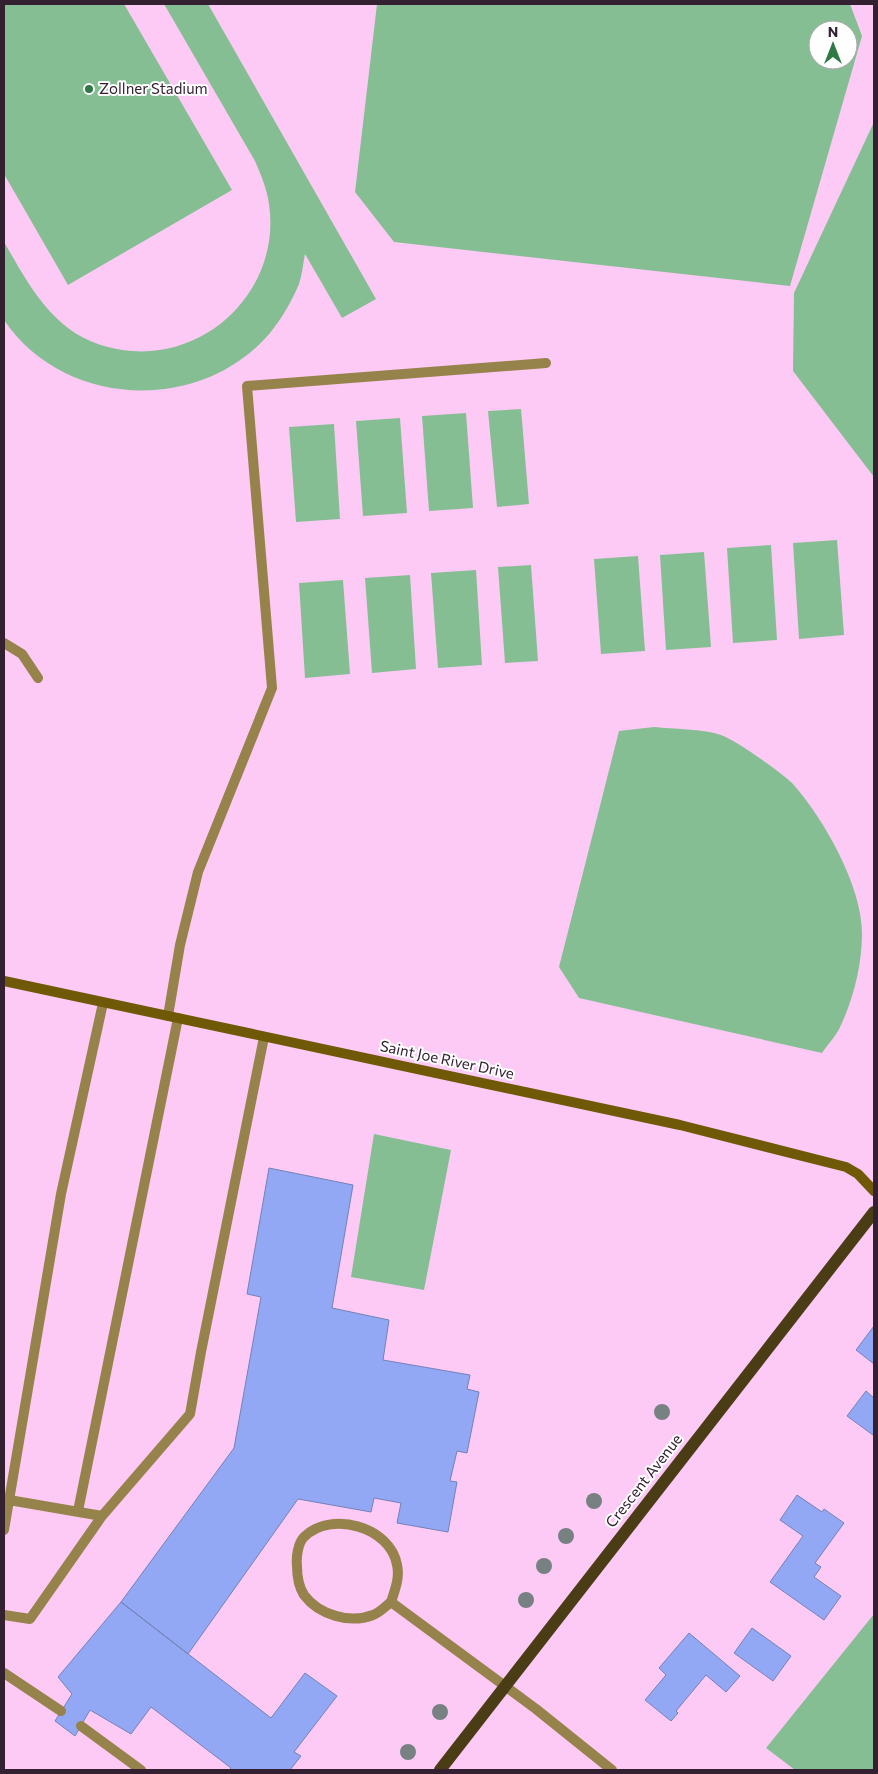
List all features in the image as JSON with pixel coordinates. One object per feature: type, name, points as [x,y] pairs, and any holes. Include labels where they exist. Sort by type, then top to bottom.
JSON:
[{"type":"main road","name":"Saint Joe River Drive","points":[[4,982],[680,1125],[846,1167],[858,1174],[874,1192]]},
{"type":"main road","name":"Crescent Avenue","points":[[440,1770],[874,1212]]},
{"type":"lane","points":[[78,1511],[173,1017],[180,945],[198,872],[272,688],[247,386],[546,363]]},
{"type":"lane","points":[[4,643],[22,654],[38,678]]},
{"type":"lane","points":[[4,1530],[61,1194],[103,1003]]},
{"type":"lane","points":[[4,1615],[30,1619],[102,1516],[190,1414],[200,1352],[264,1037]]},
{"type":"lane","points":[[9,1500],[102,1516]]},
{"type":"lane","points":[[339,1524],[358,1527],[376,1534],[390,1546],[398,1564],[397,1583],[391,1602],[374,1615],[355,1620],[335,1616],[318,1607],[304,1594],[297,1576],[296,1556],[303,1537],[320,1527],[339,1524]]},
{"type":"lane","points":[[391,1602],[536,1709],[612,1770]]},
{"type":"lane","points":[[4,1673],[61,1711]]},
{"type":"lane","points":[[81,1726],[141,1770]]},
{"type":"green space","name":"Zollner Stadium","points":[[4,4],[124,4],[232,190],[68,285],[4,174]]},
{"type":"green space","points":[[164,4],[208,4],[376,299],[342,318],[305,254],[299,284],[279,321],[270,333],[241,359],[208,378],[171,388],[134,390],[96,385],[61,371],[30,349],[4,320],[4,242],[34,292],[52,314],[75,333],[93,342],[112,348],[151,351],[178,346],[202,336],[224,321],[242,303],[256,281],[266,257],[270,231],[267,193],[255,161]]},
{"type":"green space","points":[[377,4],[850,4],[856,20],[808,20],[808,70],[852,70],[790,286],[394,242],[355,192]]},
{"type":"green space","points":[[858,25],[862,36],[858,50]]},
{"type":"green space","points":[[874,122],[874,477],[793,371],[794,293]]},
{"type":"green space","points":[[521,409],[529,504],[497,507],[488,411]]},
{"type":"green space","points":[[466,413],[473,508],[429,511],[422,416]]},
{"type":"green space","points":[[400,418],[407,513],[363,516],[356,421]]},
{"type":"green space","points":[[334,424],[340,519],[296,522],[289,427]]},
{"type":"green space","points":[[837,540],[844,635],[799,639],[793,543]]},
{"type":"green space","points":[[771,545],[777,640],[733,643],[727,548]]},
{"type":"green space","points":[[704,552],[711,647],[666,650],[660,555]]},
{"type":"green space","points":[[638,556],[645,651],[601,654],[594,559]]},
{"type":"green space","points":[[531,565],[538,661],[505,663],[498,567]]},
{"type":"green space","points":[[476,570],[482,665],[438,668],[431,573]]},
{"type":"green space","points":[[410,575],[416,669],[372,673],[365,578]]},
{"type":"green space","points":[[343,580],[350,674],[305,678],[299,583]]},
{"type":"green space","points":[[654,727],[698,730],[721,735],[758,757],[793,784],[817,815],[839,854],[856,895],[860,915],[862,945],[859,968],[846,1014],[835,1036],[822,1053],[579,998],[559,967],[619,731]]},
{"type":"green space","points":[[374,1134],[451,1150],[424,1290],[351,1277]]},
{"type":"green space","points":[[874,1614],[874,1770],[795,1770],[766,1748]]},
{"type":"building","points":[[269,1168],[353,1185],[332,1308],[389,1320],[383,1360],[470,1375],[467,1389],[479,1392],[467,1453],[457,1451],[450,1481],[457,1482],[448,1532],[397,1523],[401,1503],[374,1498],[371,1512],[298,1499],[188,1654],[121,1602],[234,1448],[261,1297],[247,1294]]},
{"type":"building","points":[[874,1326],[874,1364],[856,1350]]},
{"type":"building","points":[[866,1391],[874,1398],[873,1435],[847,1416]]},
{"type":"building","points":[[797,1495],[822,1512],[824,1509],[844,1523],[815,1563],[821,1567],[814,1577],[841,1596],[824,1620],[770,1582],[803,1536],[780,1520]]},
{"type":"building","points":[[121,1602],[271,1718],[305,1673],[337,1696],[294,1752],[301,1756],[290,1770],[229,1770],[231,1768],[151,1707],[131,1734],[90,1710],[75,1736],[55,1721],[72,1694],[58,1677]]},
{"type":"building","points":[[752,1628],[791,1656],[773,1681],[734,1653]]},
{"type":"building","points":[[689,1633],[740,1676],[726,1692],[706,1675],[676,1711],[678,1713],[671,1721],[645,1700],[666,1675],[659,1668]]},
{"type":"place","name":"Zollner Stadium","points":[[89,89]]}]
